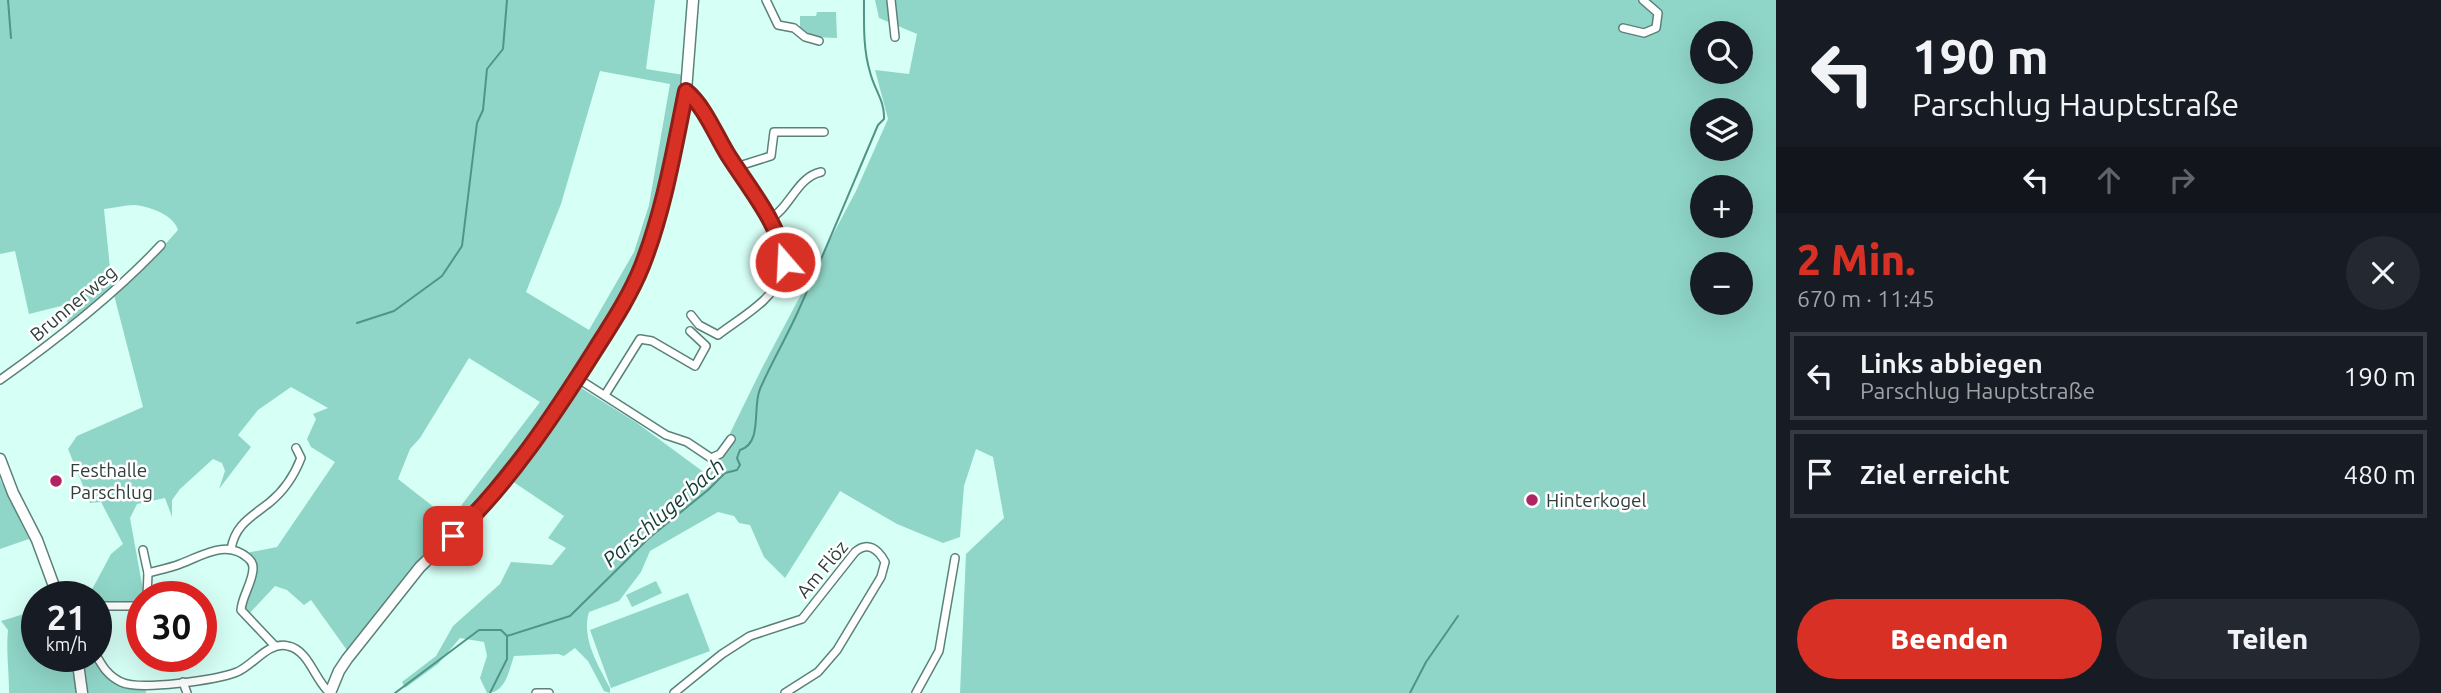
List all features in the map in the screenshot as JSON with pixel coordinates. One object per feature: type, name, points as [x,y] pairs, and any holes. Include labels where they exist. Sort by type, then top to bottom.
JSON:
[{"type":"main road","points":[[330,693],[347,659],[420,567],[469,520],[536,436],[616,316],[641,269],[667,188],[686,91],[693,0]]},
{"type":"main road","points":[[0,459],[13,493],[37,540],[52,581]]},
{"type":"main road","points":[[79,672],[82,693]]},
{"type":"street","points":[[766,0],[778,25],[794,28],[804,37],[819,41]]},
{"type":"street","points":[[891,0],[895,37]]},
{"type":"street","points":[[1623,28],[1644,33],[1656,28],[1658,13],[1643,0]]},
{"type":"street","points":[[686,91],[692,96],[769,220],[785,262],[778,284],[718,335],[699,325],[691,315]]},
{"type":"street","points":[[736,167],[771,156],[774,132],[824,132]]},
{"type":"street","points":[[769,220],[779,214],[807,178],[821,172]]},
{"type":"street","name":"Brunnerweg","points":[[0,380],[36,355],[117,288],[161,245]]},
{"type":"street","points":[[605,395],[640,339],[652,341],[695,366],[706,346],[690,331]]},
{"type":"street","points":[[577,377],[666,435],[687,442],[711,458],[720,454],[731,439]]},
{"type":"street","points":[[231,549],[238,528],[277,495],[294,474],[301,458],[296,448]]},
{"type":"street","name":"Am Flöz","points":[[674,693],[722,654],[750,636],[802,619],[855,552],[862,546],[869,546],[880,554],[885,562],[881,577],[837,650],[818,673],[785,693]]},
{"type":"street","points":[[148,573],[211,551],[231,549],[243,555],[253,564],[241,610],[275,646]]},
{"type":"street","points":[[143,550],[148,581]]},
{"type":"street","points":[[916,693],[939,651],[955,558]]},
{"type":"street","points":[[106,672],[122,683],[142,686],[221,677],[240,671],[275,646],[285,645],[301,652],[323,687],[330,693]]},
{"type":"street","points":[[183,682],[187,693]]},
{"type":"street","points":[[536,693],[549,693]]},
{"type":"green space","points":[[0,0],[655,0],[646,69],[684,75],[663,190],[642,261],[599,338],[509,468],[349,653],[311,600],[304,605],[287,590],[275,586],[247,616],[245,608],[255,566],[253,559],[246,553],[277,547],[335,462],[311,447],[307,439],[316,419],[313,414],[328,408],[291,387],[258,410],[238,435],[251,447],[219,489],[225,471],[222,463],[213,459],[180,489],[172,500],[172,517],[165,498],[137,504],[130,518],[141,581],[126,581],[126,604],[112,603],[112,581],[97,581],[111,554],[123,544],[101,502],[90,503],[68,449],[77,436],[143,407],[114,295],[142,270],[178,230],[172,220],[147,207],[130,205],[104,209],[112,288],[68,326],[65,305],[29,314],[15,251],[0,254]],"holes":[[[600,71],[670,84],[649,205],[634,252],[589,330],[526,292],[561,204]],[[469,358],[540,402],[454,515],[444,515],[398,479],[410,449],[420,438]]]},
{"type":"green space","points":[[875,0],[1776,0],[1776,693],[960,693],[966,554],[1004,518],[993,457],[976,449],[964,486],[960,537],[943,543],[897,524],[840,491],[785,578],[764,557],[750,525],[739,523],[734,516],[718,512],[650,551],[641,572],[619,601],[589,612],[589,641],[610,693],[604,691],[588,661],[575,648],[564,656],[514,656],[503,685],[487,693],[480,678],[487,656],[484,642],[460,638],[438,664],[405,688],[402,682],[436,656],[453,626],[500,584],[511,562],[552,565],[566,548],[548,538],[564,516],[509,479],[578,386],[637,423],[709,476],[762,368],[856,191],[888,119],[875,70],[909,74],[917,34],[879,18]]},
{"type":"green space","points":[[817,12],[836,12],[837,38],[813,37],[800,27],[800,16],[816,16]]},
{"type":"green space","points":[[0,479],[29,539],[0,549]]},
{"type":"green space","points":[[656,581],[662,593],[632,607],[626,595]]},
{"type":"green space","points":[[688,593],[710,651],[611,688],[590,630]]},
{"type":"green space","points":[[21,615],[21,672],[73,672],[77,693],[9,693],[8,630],[1,621]]},
{"type":"green space","points":[[85,672],[104,672],[145,688],[146,693],[87,693]]},
{"type":"waterway","points":[[8,0],[11,38]]},
{"type":"waterway","points":[[357,323],[394,311],[442,276],[462,246],[477,123],[483,110],[487,69],[503,49],[507,0]]},
{"type":"waterway","name":"Parschlugerbach","points":[[395,693],[479,630],[501,630],[507,636],[570,616],[649,538],[725,473],[737,470],[740,465],[737,458],[740,450],[752,440],[754,433],[760,389],[800,307],[878,125],[884,119],[883,106],[866,54],[864,0]]},
{"type":"waterway","points":[[1410,693],[1426,662],[1458,616]]},
{"type":"waterway","points":[[490,693],[507,659],[507,636]]},
{"type":"place","name":"Festhalle Parschlug","points":[[56,481]]},
{"type":"place","name":"Hinterkogel","points":[[1532,500]]},
{"type":"route","points":[[453,536],[489,497],[536,436],[616,316],[641,269],[659,220],[686,91],[716,133],[769,220],[785,262]]}]
